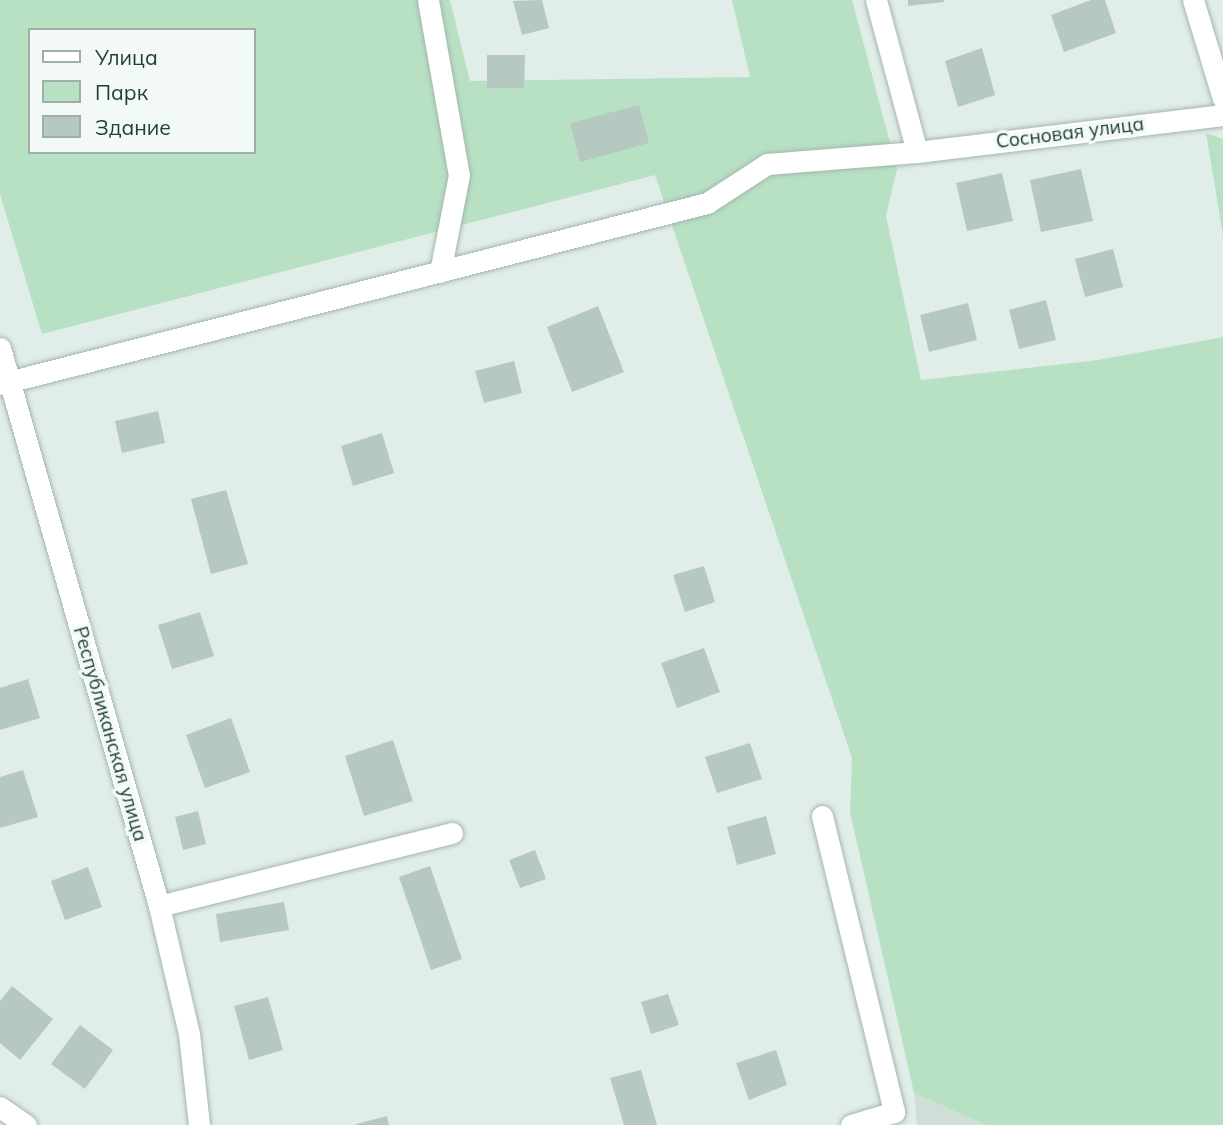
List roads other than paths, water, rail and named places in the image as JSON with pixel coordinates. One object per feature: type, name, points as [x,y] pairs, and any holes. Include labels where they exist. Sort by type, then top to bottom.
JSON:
[{"type":"street","points":[[428,0],[459,175],[440,272]]},
{"type":"street","points":[[876,0],[917,152]]},
{"type":"street","points":[[1193,0],[1223,99]]},
{"type":"street","name":"Сосновая улица","points":[[5,384],[707,203],[766,163],[917,152],[1223,114]]},
{"type":"street","name":"Республиканская улица","points":[[0,348],[5,384],[159,906],[189,1034],[199,1125]]},
{"type":"street","points":[[822,816],[894,1112],[851,1125]]},
{"type":"street","points":[[159,906],[452,833]]},
{"type":"street","points":[[0,1107],[26,1125]]}]
